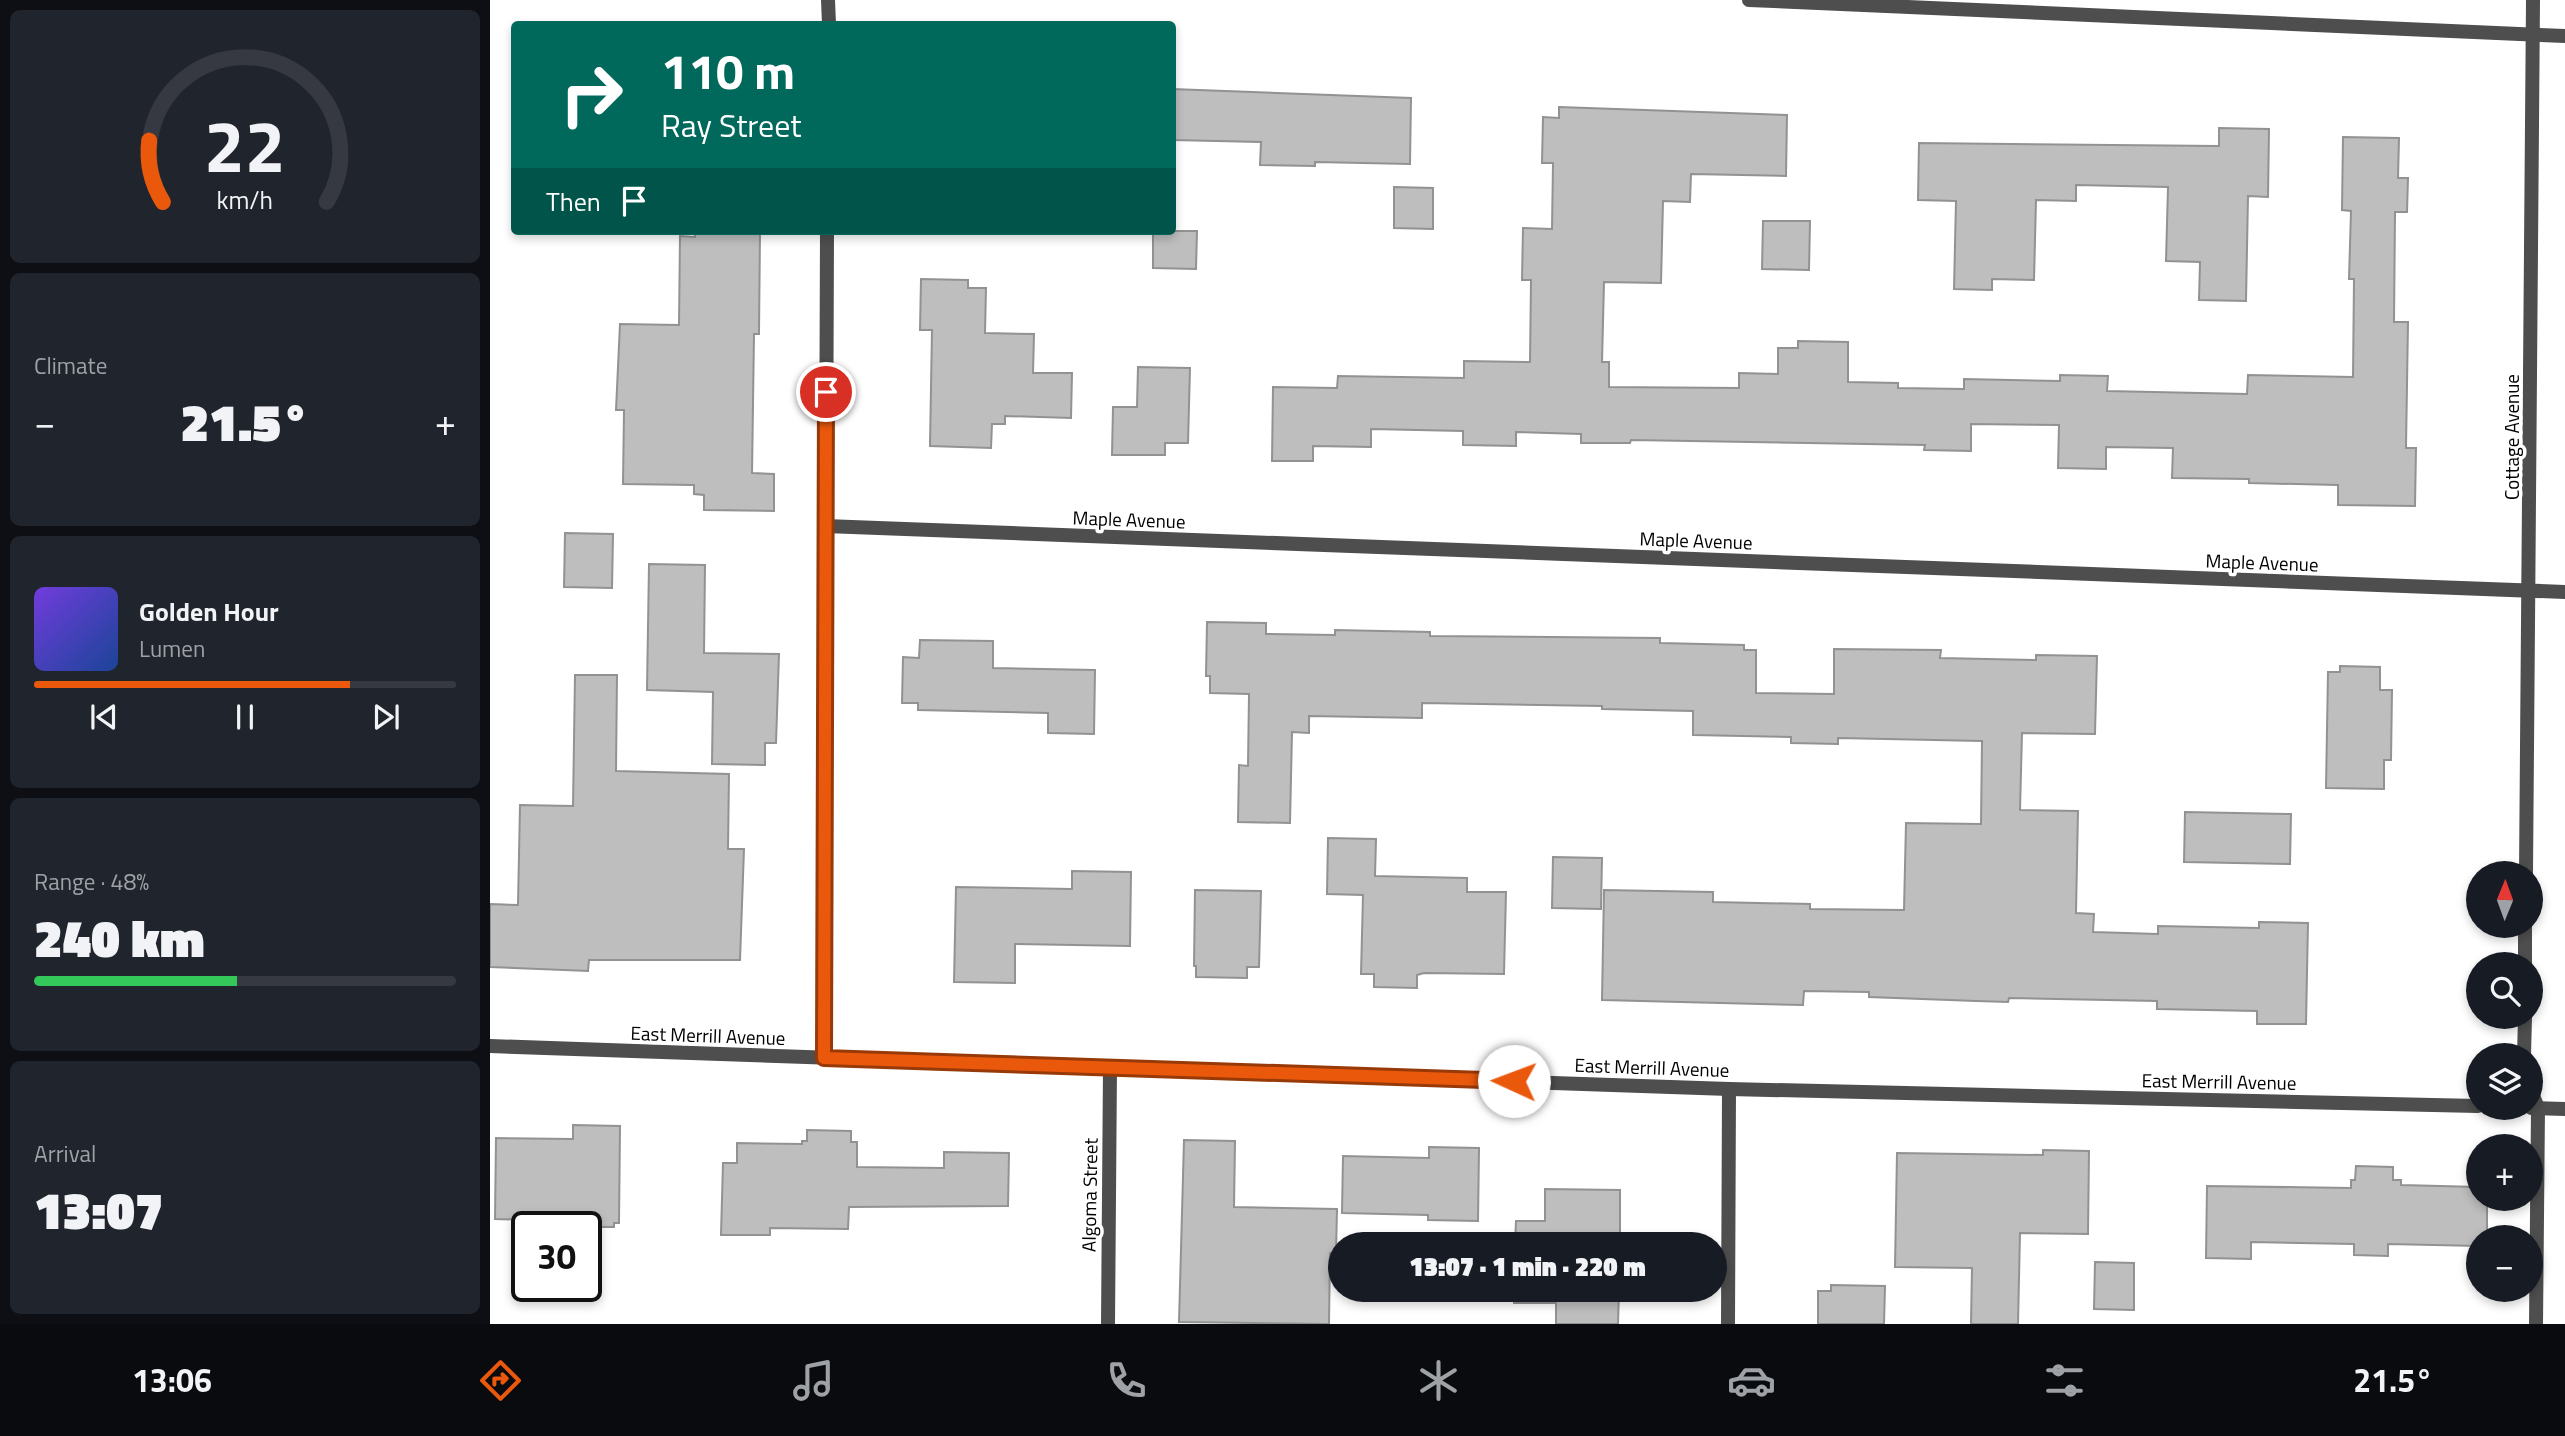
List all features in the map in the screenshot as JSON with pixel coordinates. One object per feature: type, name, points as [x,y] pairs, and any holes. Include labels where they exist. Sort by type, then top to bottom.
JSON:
[{"type":"street","points":[[828,0],[829,21]]},
{"type":"street","points":[[1749,0],[2565,36]]},
{"type":"street","name":"Cottage Avenue","points":[[2526,861],[2533,0]]},
{"type":"street","points":[[824,1058],[827,235]]},
{"type":"street","name":"Maple Avenue","points":[[825,526],[2565,592]]},
{"type":"street","name":"East Merrill Avenue","points":[[490,1046],[1730,1089],[2466,1106]]},
{"type":"street","name":"Algoma Street","points":[[1108,1324],[1110,1067]]},
{"type":"street","points":[[1728,1324],[1730,1089]]},
{"type":"street","points":[[2543,1108],[2565,1109]]},
{"type":"street","points":[[2534,1120],[2536,1324]]},
{"type":"building","points":[[1176,89],[1411,98],[1410,164],[1315,162],[1315,166],[1260,165],[1261,142],[1176,140]]},
{"type":"building","points":[[1559,107],[1787,115],[1786,176],[1691,174],[1690,202],[1663,201],[1661,283],[1604,282],[1602,362],[1609,362],[1609,387],[1739,388],[1739,373],[1778,374],[1778,348],[1798,348],[1798,341],[1848,342],[1848,382],[1898,383],[1898,388],[1964,389],[1964,379],[2060,381],[2060,375],[2108,376],[2107,391],[2247,394],[2248,375],[2353,377],[2354,279],[2349,279],[2351,211],[2342,210],[2343,137],[2399,138],[2398,178],[2408,178],[2407,212],[2395,212],[2394,322],[2408,322],[2406,448],[2416,448],[2415,506],[2338,505],[2338,485],[2249,483],[2249,479],[2172,478],[2173,448],[2106,447],[2106,469],[2058,468],[2059,425],[1971,424],[1971,451],[1924,450],[1925,445],[1631,440],[1630,443],[1581,443],[1581,434],[1516,432],[1516,446],[1463,445],[1463,431],[1371,429],[1371,447],[1313,446],[1313,461],[1272,461],[1273,387],[1337,388],[1338,376],[1464,378],[1464,361],[1530,362],[1531,280],[1522,280],[1523,228],[1552,229],[1553,163],[1542,163],[1543,117],[1559,118]]},
{"type":"building","points":[[2219,128],[2269,129],[2268,197],[2248,196],[2246,301],[2199,300],[2200,262],[2166,261],[2168,187],[2076,185],[2076,201],[2036,200],[2034,280],[1992,279],[1992,290],[1954,289],[1956,201],[1918,200],[1919,143],[2219,146]]},
{"type":"building","points":[[1394,187],[1433,188],[1433,229],[1394,228]]},
{"type":"building","points":[[1763,221],[1810,221],[1809,270],[1762,269]]},
{"type":"building","points":[[1197,231],[1196,269],[1153,268],[1153,235]]},
{"type":"building","points":[[760,235],[759,334],[754,334],[752,473],[774,474],[774,511],[704,510],[704,495],[694,494],[694,485],[623,484],[624,410],[616,410],[620,324],[679,325],[680,236]]},
{"type":"building","points":[[921,279],[968,280],[968,288],[986,288],[985,333],[1034,334],[1033,373],[1072,373],[1071,418],[1005,416],[1005,424],[992,424],[991,448],[930,446],[932,330],[920,330]]},
{"type":"building","points":[[1138,367],[1190,368],[1188,443],[1165,443],[1165,455],[1112,455],[1113,407],[1137,407]]},
{"type":"building","points":[[565,533],[613,534],[612,588],[564,587]]},
{"type":"building","points":[[649,564],[705,565],[704,653],[779,654],[776,743],[765,743],[765,765],[712,764],[713,692],[647,690]]},
{"type":"building","points":[[1207,622],[1266,623],[1266,634],[1335,635],[1335,630],[1430,632],[1430,636],[1660,638],[1660,643],[1744,645],[1744,650],[1756,650],[1756,693],[1834,694],[1834,649],[1941,650],[1940,658],[2036,660],[2036,655],[2097,656],[2095,734],[2022,733],[2020,810],[2078,811],[2076,913],[2094,914],[2093,932],[2158,934],[2158,926],[2259,928],[2259,922],[2308,923],[2306,1024],[2257,1024],[2257,1011],[2157,1009],[2157,1001],[2009,998],[2008,1002],[1869,997],[1869,992],[1804,991],[1803,1005],[1602,1000],[1604,890],[1713,892],[1713,902],[1810,904],[1810,909],[1904,910],[1906,823],[1981,824],[1982,741],[1838,738],[1838,744],[1791,743],[1791,737],[1693,735],[1693,711],[1602,709],[1602,706],[1422,703],[1422,718],[1309,716],[1309,733],[1292,732],[1290,823],[1238,822],[1239,765],[1248,766],[1249,694],[1210,693],[1210,676],[1206,676]]},
{"type":"building","points":[[920,640],[993,641],[993,668],[1095,670],[1094,734],[1048,733],[1048,713],[918,710],[918,703],[902,703],[903,657],[919,658]]},
{"type":"building","points":[[2340,666],[2380,667],[2380,690],[2392,690],[2391,760],[2384,760],[2384,789],[2326,788],[2328,672],[2340,672]]},
{"type":"building","points":[[575,675],[617,675],[616,771],[729,774],[728,849],[744,849],[740,960],[589,960],[588,971],[490,967],[490,904],[518,905],[520,805],[573,806]]},
{"type":"building","points":[[2185,812],[2291,814],[2290,864],[2184,862]]},
{"type":"building","points":[[1328,838],[1376,839],[1375,876],[1467,878],[1467,892],[1506,892],[1504,974],[1424,973],[1417,975],[1417,988],[1374,987],[1374,974],[1361,974],[1363,895],[1327,894]]},
{"type":"building","points":[[1553,857],[1602,858],[1601,909],[1552,908]]},
{"type":"building","points":[[1072,871],[1131,872],[1130,946],[1015,944],[1015,983],[954,982],[956,887],[1072,889]]},
{"type":"building","points":[[1195,890],[1261,891],[1259,967],[1247,967],[1247,978],[1196,977]]},
{"type":"building","points":[[573,1125],[620,1126],[619,1223],[614,1223],[614,1227],[602,1227],[602,1211],[511,1211],[511,1219],[495,1219],[496,1138],[573,1139]]},
{"type":"building","points":[[807,1130],[851,1131],[851,1142],[857,1142],[857,1167],[944,1168],[944,1152],[1009,1153],[1008,1206],[849,1207],[848,1229],[770,1228],[770,1235],[721,1235],[723,1163],[737,1163],[737,1143],[802,1144],[802,1141],[807,1141]]},
{"type":"building","points":[[1184,1140],[1235,1141],[1234,1207],[1337,1209],[1336,1232],[1328,1232],[1329,1324],[1179,1322]]},
{"type":"building","points":[[1429,1147],[1479,1148],[1478,1221],[1428,1220],[1428,1215],[1342,1213],[1343,1156],[1429,1158]]},
{"type":"building","points":[[2043,1150],[2089,1151],[2088,1234],[2020,1233],[2018,1324],[1971,1324],[1972,1268],[1895,1267],[1897,1153],[2043,1155]]},
{"type":"building","points":[[2356,1166],[2393,1167],[2393,1180],[2401,1180],[2401,1185],[2466,1187],[2466,1211],[2487,1211],[2487,1225],[2466,1225],[2466,1246],[2388,1244],[2388,1256],[2354,1255],[2354,1244],[2251,1242],[2251,1259],[2206,1258],[2207,1186],[2351,1188],[2351,1180],[2355,1180]]},
{"type":"building","points":[[1545,1189],[1620,1190],[1620,1232],[1516,1232],[1516,1221],[1545,1221]]},
{"type":"building","points":[[2095,1262],[2134,1263],[2134,1310],[2094,1309]]},
{"type":"building","points":[[1831,1285],[1885,1286],[1884,1324],[1818,1324],[1818,1291],[1831,1291]]},
{"type":"building","points":[[1619,1302],[1618,1324],[1556,1324],[1556,1303],[1514,1303]]},
{"type":"route","points":[[826,392],[824,1058],[1514,1081]]}]
